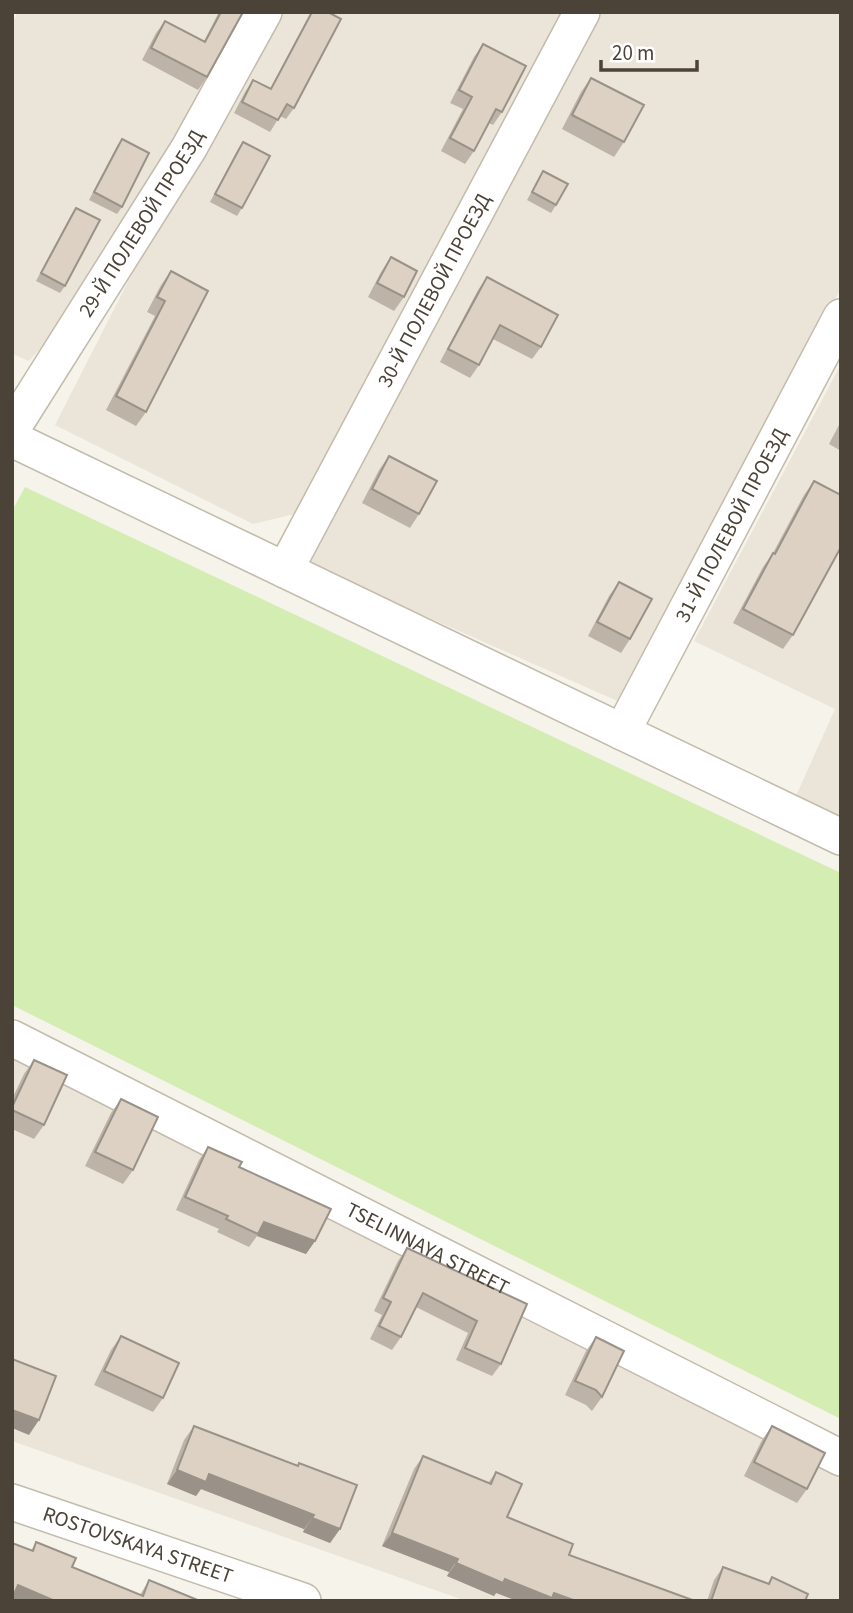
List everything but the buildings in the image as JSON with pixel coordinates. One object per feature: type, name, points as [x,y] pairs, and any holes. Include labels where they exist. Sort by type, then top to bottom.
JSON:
[{"type":"street","name":"29-Й ПОЛЕВОЙ ПРОЕЗД","points":[[12,429],[26,377],[189,148],[264,12]]},
{"type":"street","name":"30-Й ПОЛЕВОЙ ПРОЕЗД","points":[[285,569],[582,12]]},
{"type":"street","name":"31-Й ПОЛЕВОЙ ПРОЕЗД","points":[[622,732],[841,317]]},
{"type":"street","points":[[12,439],[841,836]]},
{"type":"street","name":"TSELINNAYA STREET","points":[[12,1038],[841,1458]]},
{"type":"street","name":"ROSTOVSKAYA STREET","points":[[12,1502],[303,1601]]},
{"type":"shaded area","points":[[18,12],[250,12],[198,109],[58,328],[29,361],[12,354],[12,23]]},
{"type":"shaded area","points":[[282,12],[570,12],[295,514],[253,524],[55,425],[167,205]]},
{"type":"shaded area","points":[[597,12],[841,12],[841,288],[622,703],[305,563]]},
{"type":"shaded area","points":[[841,364],[841,854],[782,827],[835,709],[694,641]]},
{"type":"shaded area","points":[[12,1058],[841,1462],[841,1601],[466,1601],[12,1441]]},
{"type":"green space","points":[[25,487],[841,873],[841,1419],[12,1005],[12,511]]}]
